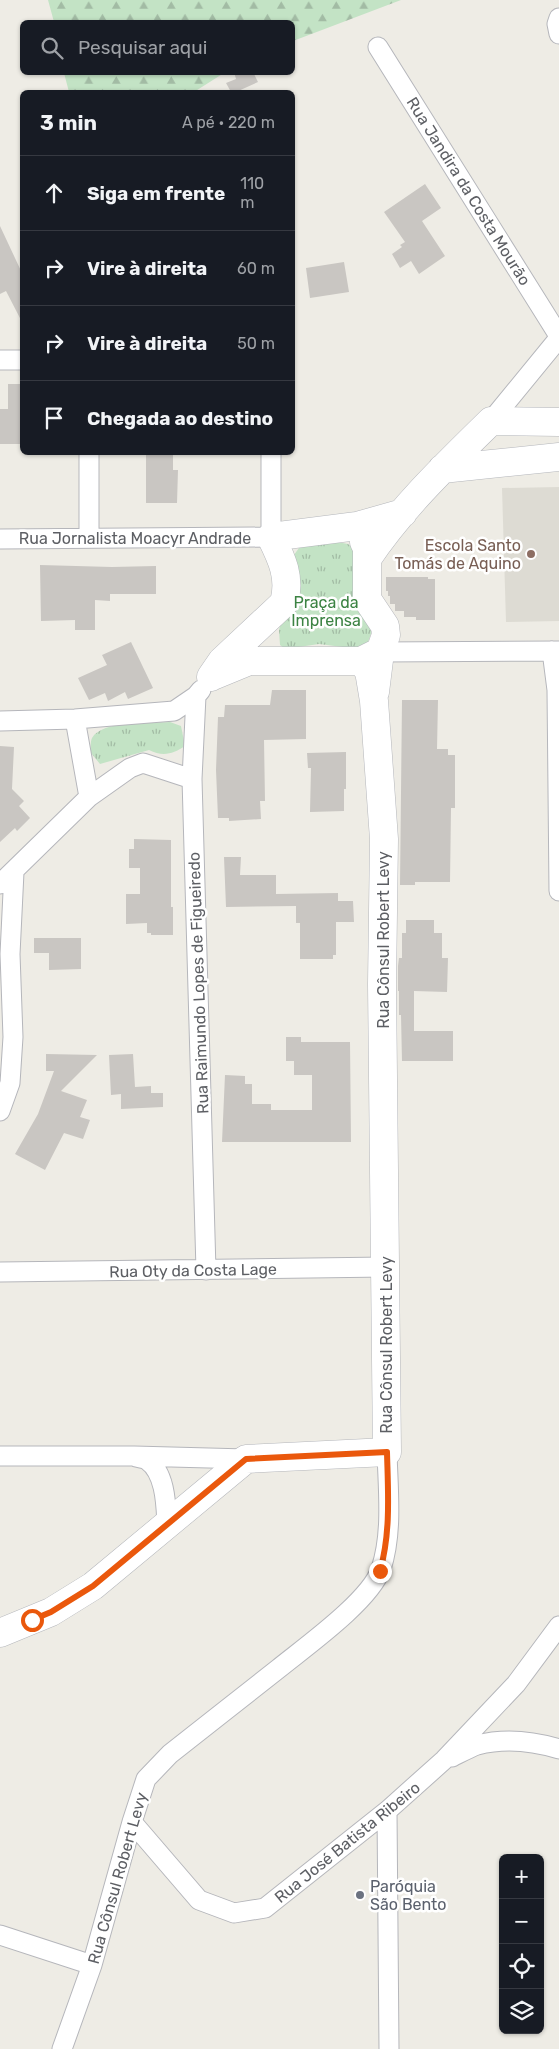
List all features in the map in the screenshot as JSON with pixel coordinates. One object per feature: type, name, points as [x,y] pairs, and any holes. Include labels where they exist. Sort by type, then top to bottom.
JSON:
[{"type":"street","points":[[559,18],[557,24],[559,34]]},
{"type":"street","name":"Rua Jandira da Costa Mourão","points":[[378,47],[559,337]]},
{"type":"street","points":[[367,559],[381,538],[442,469],[491,421],[559,337]]},
{"type":"street","points":[[0,360],[20,360]]},
{"type":"street","points":[[491,421],[559,422]]},
{"type":"street","points":[[491,421],[555,457]]},
{"type":"street","points":[[89,455],[89,538]]},
{"type":"street","points":[[203,687],[222,661],[284,603],[288,590],[276,548],[271,455]]},
{"type":"street","points":[[442,469],[555,457]]},
{"type":"street","points":[[276,548],[298,533],[357,526],[403,513]]},
{"type":"street","points":[[357,526],[367,548],[367,598],[385,626],[386,635],[371,656]]},
{"type":"street","name":"Rua Jornalista Moacyr Andrade","points":[[0,539],[89,538],[276,548]]},
{"type":"street","points":[[267,620],[266,635],[278,661]]},
{"type":"street","points":[[0,721],[75,719],[174,711],[203,687],[249,661],[556,651],[559,891]]},
{"type":"street","name":"Rua Cônsul Robert Levy","points":[[62,2049],[92,1965],[146,1778],[170,1754],[337,1621],[372,1585],[380,1571],[386,1547],[389,1512],[382,984],[384,839],[374,700],[369,672],[371,656]]},
{"type":"street","name":"Rua Raimundo Lopes de Figueiredo","points":[[203,687],[192,779],[206,1270]]},
{"type":"street","points":[[75,719],[88,797]]},
{"type":"street","points":[[0,1111],[10,1084],[13,1037],[7,878],[88,797],[130,768],[143,763],[192,779]]},
{"type":"street","name":"Rua Oty da Costa Lage","points":[[0,1272],[386,1267]]},
{"type":"street","points":[[0,1456],[134,1456],[246,1459],[387,1452]]},
{"type":"street","points":[[134,1456],[148,1460],[159,1476],[166,1496],[167,1525]]},
{"type":"street","points":[[6,1629],[51,1612],[73,1600],[104,1577],[246,1459]]},
{"type":"street","name":"Rua José Batista Ribeiro","points":[[132,1822],[200,1900],[234,1913],[265,1908],[388,1810],[444,1760],[516,1684],[559,1626]]},
{"type":"street","name":"Rua José Batista Ribeiro","points":[[444,1760],[477,1745],[510,1741],[539,1743],[559,1749]]},
{"type":"street","points":[[388,1810],[389,2049]]},
{"type":"street","points":[[0,1935],[92,1965]]},
{"type":"shaded area","name":"Escola Santo Tomás de Aquino","points":[[559,487],[559,621],[506,622],[502,488]]},
{"type":"green space","points":[[48,0],[401,0],[295,40],[295,20],[53,20]]},
{"type":"green space","points":[[65,75],[221,75],[197,90],[68,90]]},
{"type":"green space","name":"Praça da Imprensa","points":[[337,542],[348,544],[355,549],[372,631],[367,645],[358,649],[319,644],[285,649],[280,645],[279,630],[295,563],[294,555],[301,545]]},
{"type":"green space","points":[[170,722],[181,726],[185,746],[176,751],[163,754],[149,750],[100,764],[91,753],[92,738],[97,732],[106,728],[116,725]]},
{"type":"building","points":[[235,75],[254,75],[258,82],[240,90],[230,90],[226,83],[236,79]]},
{"type":"building","points":[[425,184],[441,208],[422,221],[445,256],[419,274],[411,261],[400,268],[392,254],[402,247],[400,245],[405,242],[384,212]]},
{"type":"building","points":[[0,226],[20,269],[20,318],[6,291],[0,294]]},
{"type":"building","points":[[344,262],[349,292],[310,298],[306,268]]},
{"type":"building","points":[[8,384],[20,384],[20,444],[0,444],[0,409],[8,409]]},
{"type":"building","points":[[146,455],[173,455],[173,470],[178,470],[177,503],[146,503]]},
{"type":"building","points":[[40,565],[156,566],[156,594],[110,594],[110,601],[95,600],[95,630],[75,630],[75,620],[41,621]]},
{"type":"building","points":[[386,577],[428,577],[428,579],[435,579],[435,620],[416,620],[416,617],[404,617],[404,611],[395,611],[395,604],[390,604],[390,596],[388,596],[388,591],[386,591]]},
{"type":"building","points":[[131,642],[153,688],[128,699],[125,692],[108,701],[105,693],[89,700],[78,678],[107,665],[102,655]]},
{"type":"building","points":[[272,690],[306,690],[306,739],[264,740],[265,801],[260,801],[261,819],[229,821],[229,818],[218,818],[216,770],[218,717],[224,717],[225,705],[270,705]]},
{"type":"building","points":[[402,700],[438,700],[437,749],[448,749],[448,755],[455,755],[455,808],[451,808],[450,882],[415,882],[415,885],[400,885]]},
{"type":"building","points":[[0,746],[14,747],[12,789],[24,801],[19,806],[30,818],[17,831],[15,828],[0,842]]},
{"type":"building","points":[[346,752],[344,811],[310,812],[311,768],[308,768],[307,753]]},
{"type":"building","points":[[134,839],[171,840],[173,935],[151,935],[151,933],[147,933],[147,923],[126,924],[126,894],[140,894],[140,868],[129,868],[129,849],[134,849]]},
{"type":"building","points":[[224,857],[241,857],[240,875],[276,875],[276,894],[338,893],[338,901],[353,901],[354,922],[336,922],[336,955],[333,955],[333,959],[300,959],[300,923],[296,923],[296,906],[226,907]]},
{"type":"building","points":[[406,920],[434,920],[434,933],[442,933],[442,958],[448,958],[447,992],[414,991],[414,1031],[453,1031],[453,1061],[402,1061],[398,966],[399,958],[402,958],[402,933],[406,933]]},
{"type":"building","points":[[34,938],[81,938],[81,969],[49,970],[49,953],[34,953]]},
{"type":"building","points":[[286,1037],[301,1037],[301,1042],[350,1042],[351,1142],[222,1142],[225,1075],[245,1076],[245,1084],[252,1084],[252,1104],[271,1104],[271,1110],[312,1110],[312,1075],[294,1075],[294,1061],[286,1061]]},
{"type":"building","points":[[46,1054],[97,1055],[61,1091],[87,1100],[80,1117],[90,1120],[83,1139],[64,1133],[45,1170],[15,1154],[38,1114],[54,1071],[46,1071]]},
{"type":"building","points":[[133,1054],[135,1087],[151,1086],[151,1093],[163,1093],[163,1107],[121,1109],[121,1094],[111,1095],[109,1055]]},
{"type":"place","name":"Escola Santo Tomás de Aquino","points":[[531,554]]},
{"type":"place","name":"Paróquia São Bento","points":[[360,1895]]},
{"type":"route","points":[[32,1620],[73,1600],[93,1586],[246,1459],[387,1452],[389,1512],[385,1555],[380,1571]]}]
